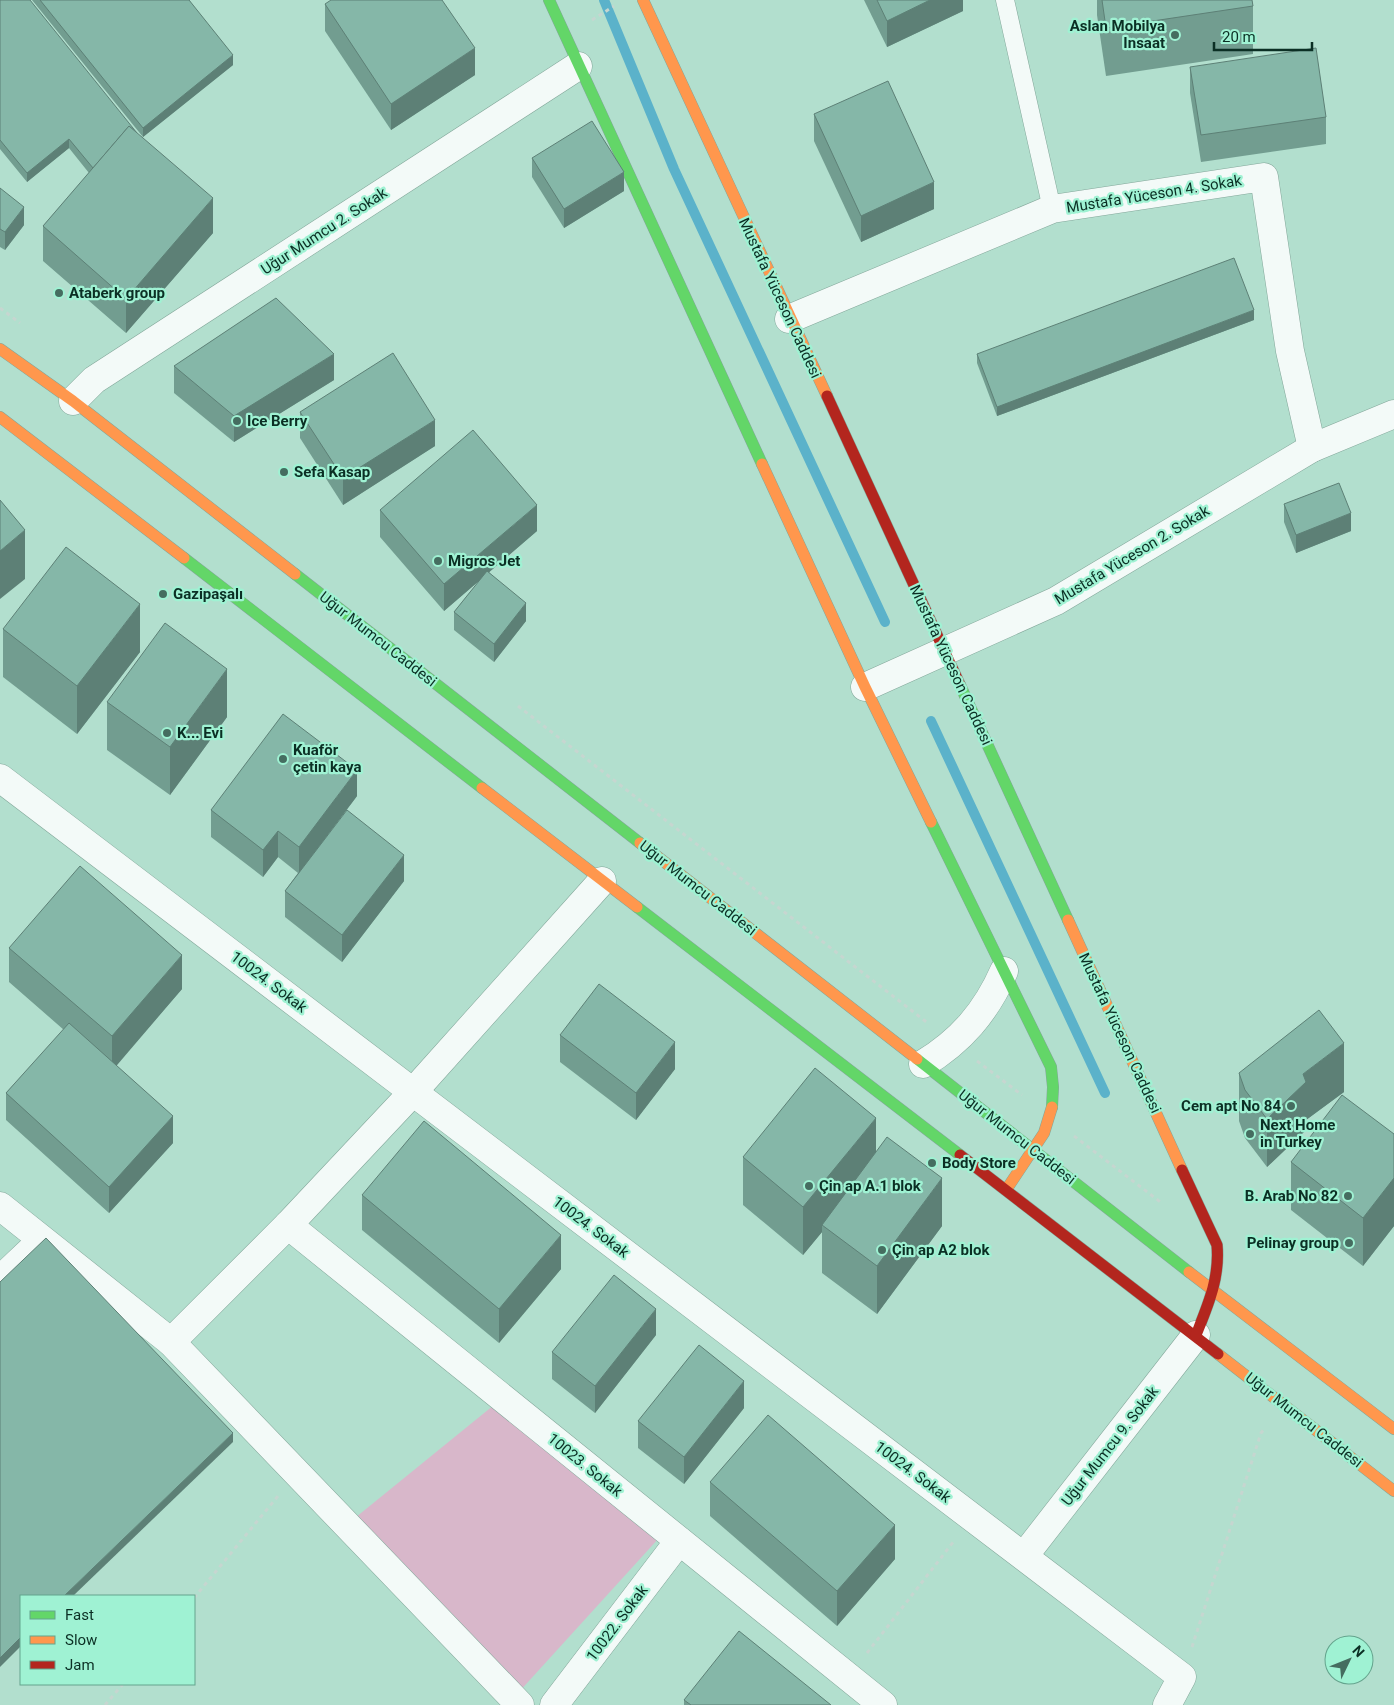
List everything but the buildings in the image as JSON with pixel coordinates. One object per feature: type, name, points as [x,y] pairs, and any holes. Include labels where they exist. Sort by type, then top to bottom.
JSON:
[{"type":"main road","points":[[549,0],[865,687],[1051,1067],[1054,1084],[1052,1118],[1044,1136],[1006,1190]]},
{"type":"main road","name":"Mustafa Yüceson Caddesi","points":[[643,0],[1217,1245],[1219,1259],[1214,1291],[1196,1335]]},
{"type":"main road","name":"Uğur Mumcu Caddesi","points":[[0,349],[73,401],[1214,1291],[1394,1429]]},
{"type":"main road","name":"Uğur Mumcu Caddesi","points":[[0,417],[602,881],[1196,1335],[1394,1491]]},
{"type":"street","name":"Uğur Mumcu 2. Sokak","points":[[73,401],[103,374],[578,66]]},
{"type":"street","name":"Mustafa Yüceson 4. Sokak","points":[[789,319],[1052,209],[1264,176],[1290,351],[1312,448]]},
{"type":"street","name":"Mustafa Yüceson 2. Sokak","points":[[865,687],[1056,601],[1312,448],[1394,414]]},
{"type":"street","name":"10024. Sokak","points":[[0,778],[1182,1677]]},
{"type":"street","points":[[171,1342],[288,1225],[413,1092],[602,881]]},
{"type":"street","points":[[923,1064],[954,1043],[975,1021],[988,1003],[1004,971]]},
{"type":"street","points":[[0,1206],[171,1342],[520,1705]]},
{"type":"street","name":"10023. Sokak","points":[[288,1225],[883,1705]]},
{"type":"street","name":"Uğur Mumcu 9. Sokak","points":[[1024,1556],[1196,1335]]},
{"type":"street","name":"10022. Sokak","points":[[554,1705],[680,1541]]},
{"type":"street","points":[[1167,1705],[1182,1677]]},
{"type":"lane","points":[[1005,0],[1052,209]]},
{"type":"lane","points":[[0,1273],[39,1236]]},
{"type":"path","points":[[591,20],[615,5]]},
{"type":"path","points":[[0,308],[22,324]]},
{"type":"path","points":[[512,702],[1169,1209]]},
{"type":"path","points":[[1182,1677],[1261,1433],[1284,1404]]},
{"type":"path","points":[[195,1597],[297,1473]]},
{"type":"path","points":[[848,1677],[972,1517]]},
{"type":"path","points":[[105,1705],[122,1685]]},
{"type":"shaded area","points":[[494,1405],[659,1538],[518,1693],[350,1522]]},
{"type":"waterway","points":[[604,0],[674,169],[885,622]]},
{"type":"waterway","points":[[931,721],[1105,1093]]},
{"type":"traffic: fast","points":[[549,0],[762,464]]},
{"type":"traffic: fast","points":[[184,558],[482,788]]},
{"type":"traffic: fast","points":[[295,574],[640,843]]},
{"type":"traffic: fast","points":[[960,685],[1068,920]]},
{"type":"traffic: fast","points":[[931,822],[1051,1067],[1052,1107]]},
{"type":"traffic: fast","points":[[637,907],[960,1155]]},
{"type":"traffic: fast","points":[[917,1059],[1189,1272]]},
{"type":"traffic: slow","points":[[643,0],[827,396]]},
{"type":"traffic: slow","points":[[0,349],[73,401],[295,574]]},
{"type":"traffic: slow","points":[[0,417],[184,558]]},
{"type":"traffic: slow","points":[[762,464],[865,687],[931,822]]},
{"type":"traffic: slow","points":[[482,788],[637,907]]},
{"type":"traffic: slow","points":[[640,843],[917,1059]]},
{"type":"traffic: slow","points":[[1068,920],[1182,1170]]},
{"type":"traffic: slow","points":[[1006,1190],[1044,1133],[1052,1107]]},
{"type":"traffic: slow","points":[[1189,1272],[1394,1429]]},
{"type":"traffic: slow","points":[[1218,1354],[1394,1491]]},
{"type":"traffic: jam","points":[[827,396],[960,685]]},
{"type":"traffic: jam","points":[[960,1155],[1218,1354]]},
{"type":"traffic: jam","points":[[1182,1170],[1217,1245],[1215,1280],[1209,1302],[1196,1335]]},
{"type":"place","name":"Aslan Mobilya Insaat","points":[[1175,35]]},
{"type":"place","name":"Ataberk group","points":[[59,293]]},
{"type":"place","name":"Ice Berry","points":[[237,421]]},
{"type":"place","name":"Sefa Kasap","points":[[284,472]]},
{"type":"place","name":"Migros Jet","points":[[438,561]]},
{"type":"place","name":"Gazipaşalı","points":[[163,594]]},
{"type":"place","name":"K... Evi","points":[[167,733]]},
{"type":"place","name":"Kuaför çetin kaya","points":[[283,759]]},
{"type":"place","name":"Cem apt No 84","points":[[1291,1106]]},
{"type":"place","name":"Next Home in Turkey","points":[[1250,1134]]},
{"type":"place","name":"Body Store","points":[[932,1163]]},
{"type":"place","name":"Çin ap A.1 blok","points":[[809,1186]]},
{"type":"place","name":"B. Arab No 82","points":[[1348,1196]]},
{"type":"place","name":"Pelinay group","points":[[1349,1243]]},
{"type":"place","name":"Çin ap A2 blok","points":[[882,1250]]}]
